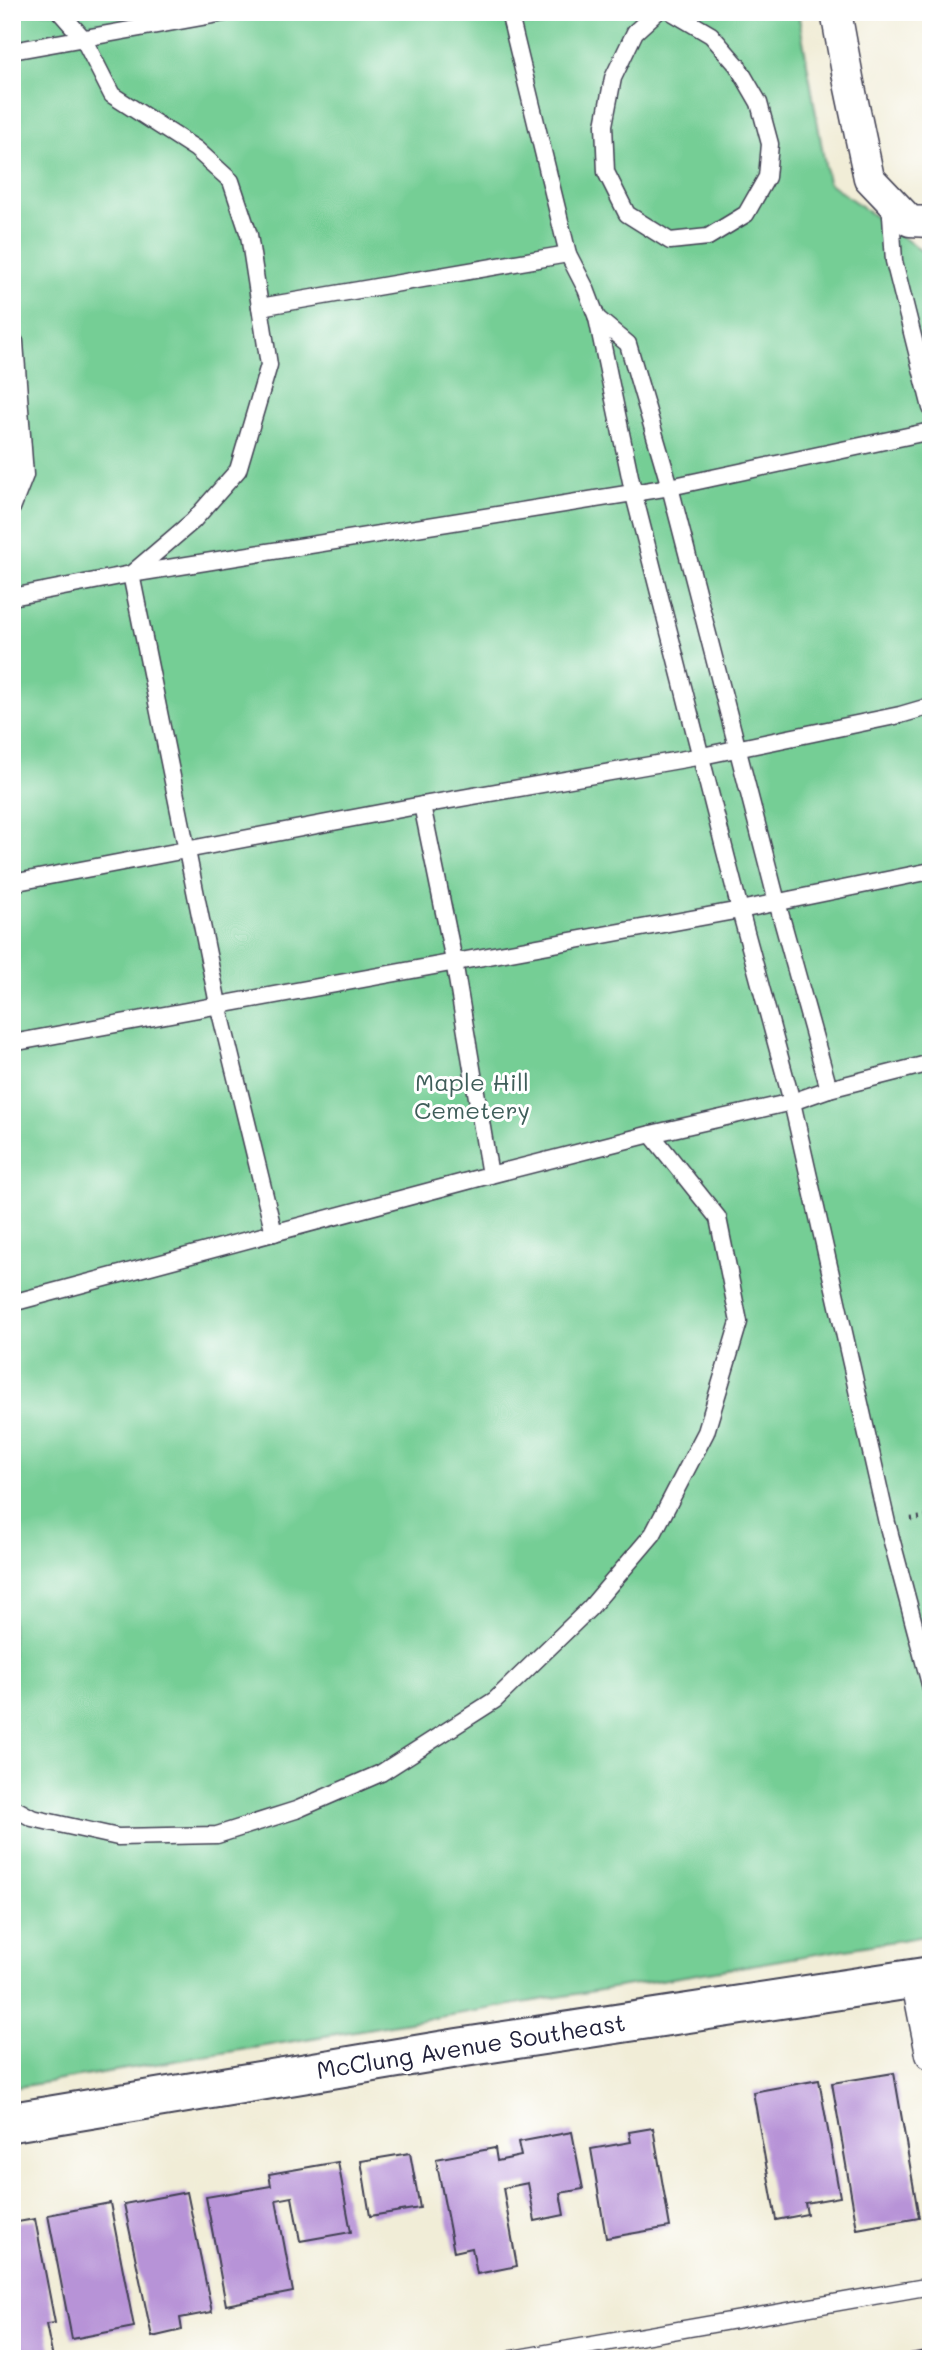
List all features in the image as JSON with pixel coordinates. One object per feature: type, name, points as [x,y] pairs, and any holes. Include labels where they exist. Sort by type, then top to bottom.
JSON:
[{"type":"street","points":[[836,12],[869,178],[910,221],[931,222]]},
{"type":"street","points":[[923,1977],[931,2054]]},
{"type":"street","name":"McClung Avenue Southeast","points":[[12,2122],[458,2048],[923,1977]]},
{"type":"lane","points":[[60,12],[83,38],[112,95],[196,149],[231,181],[249,235],[269,365],[238,470],[193,521],[131,574]]},
{"type":"lane","points":[[12,51],[230,12]]},
{"type":"lane","points":[[509,12],[568,254],[597,318],[633,491],[792,1102],[887,1523],[931,1688]]},
{"type":"lane","points":[[657,12],[635,32],[614,78],[604,125],[606,172],[627,214],[670,241],[708,237],[746,215],[767,177],[770,144],[759,103],[737,65],[711,35],[672,12]]},
{"type":"lane","points":[[890,199],[894,261],[931,408]]},
{"type":"lane","points":[[261,307],[568,254]]},
{"type":"lane","points":[[597,318],[628,344],[670,486],[829,1089]]},
{"type":"lane","points":[[12,338],[15,342],[25,475],[12,508]]},
{"type":"lane","points":[[12,597],[131,574],[670,486],[931,431]]},
{"type":"lane","points":[[131,574],[218,1004],[274,1233]]},
{"type":"lane","points":[[12,883],[422,805],[702,756],[900,715],[931,706]]},
{"type":"lane","points":[[422,805],[454,961],[490,1175]]},
{"type":"lane","points":[[12,1043],[740,910],[931,871]]},
{"type":"lane","points":[[12,1303],[490,1175],[792,1102],[829,1089],[931,1063]]},
{"type":"lane","points":[[12,1807],[32,1818],[118,1837],[217,1835],[296,1810],[381,1773],[495,1700],[590,1608],[653,1534],[706,1432],[739,1322],[718,1217],[652,1134]]},
{"type":"lane","points":[[512,2359],[931,2286]]},
{"type":"green space","name":"Maple Hill Cemetery","points":[[12,12],[798,12],[828,182],[931,258],[931,1935],[12,2088]]},
{"type":"building","points":[[894,2073],[919,2218],[857,2229],[832,2083]]},
{"type":"building","points":[[819,2080],[840,2197],[805,2203],[807,2214],[776,2220],[753,2092]]},
{"type":"building","points":[[653,2128],[670,2227],[606,2238],[591,2149],[631,2142],[629,2132]]},
{"type":"building","points":[[572,2132],[583,2189],[560,2193],[564,2215],[535,2221],[528,2183],[503,2188],[517,2266],[477,2274],[472,2248],[454,2252],[436,2159],[495,2148],[497,2161],[521,2156],[518,2142]]},
{"type":"building","points":[[410,2153],[420,2208],[370,2216],[361,2161]]},
{"type":"building","points":[[338,2162],[351,2232],[300,2241],[292,2197],[276,2200],[293,2292],[226,2305],[206,2197],[271,2186],[269,2174]]},
{"type":"building","points":[[187,2192],[212,2312],[180,2318],[182,2330],[152,2337],[124,2204]]},
{"type":"building","points":[[110,2203],[134,2327],[72,2339],[48,2215]]},
{"type":"building","points":[[35,2219],[55,2323],[46,2324],[53,2359],[12,2359],[12,2223]]},
{"type":"building","points":[[931,2350],[931,2359],[909,2359],[909,2354]]}]
